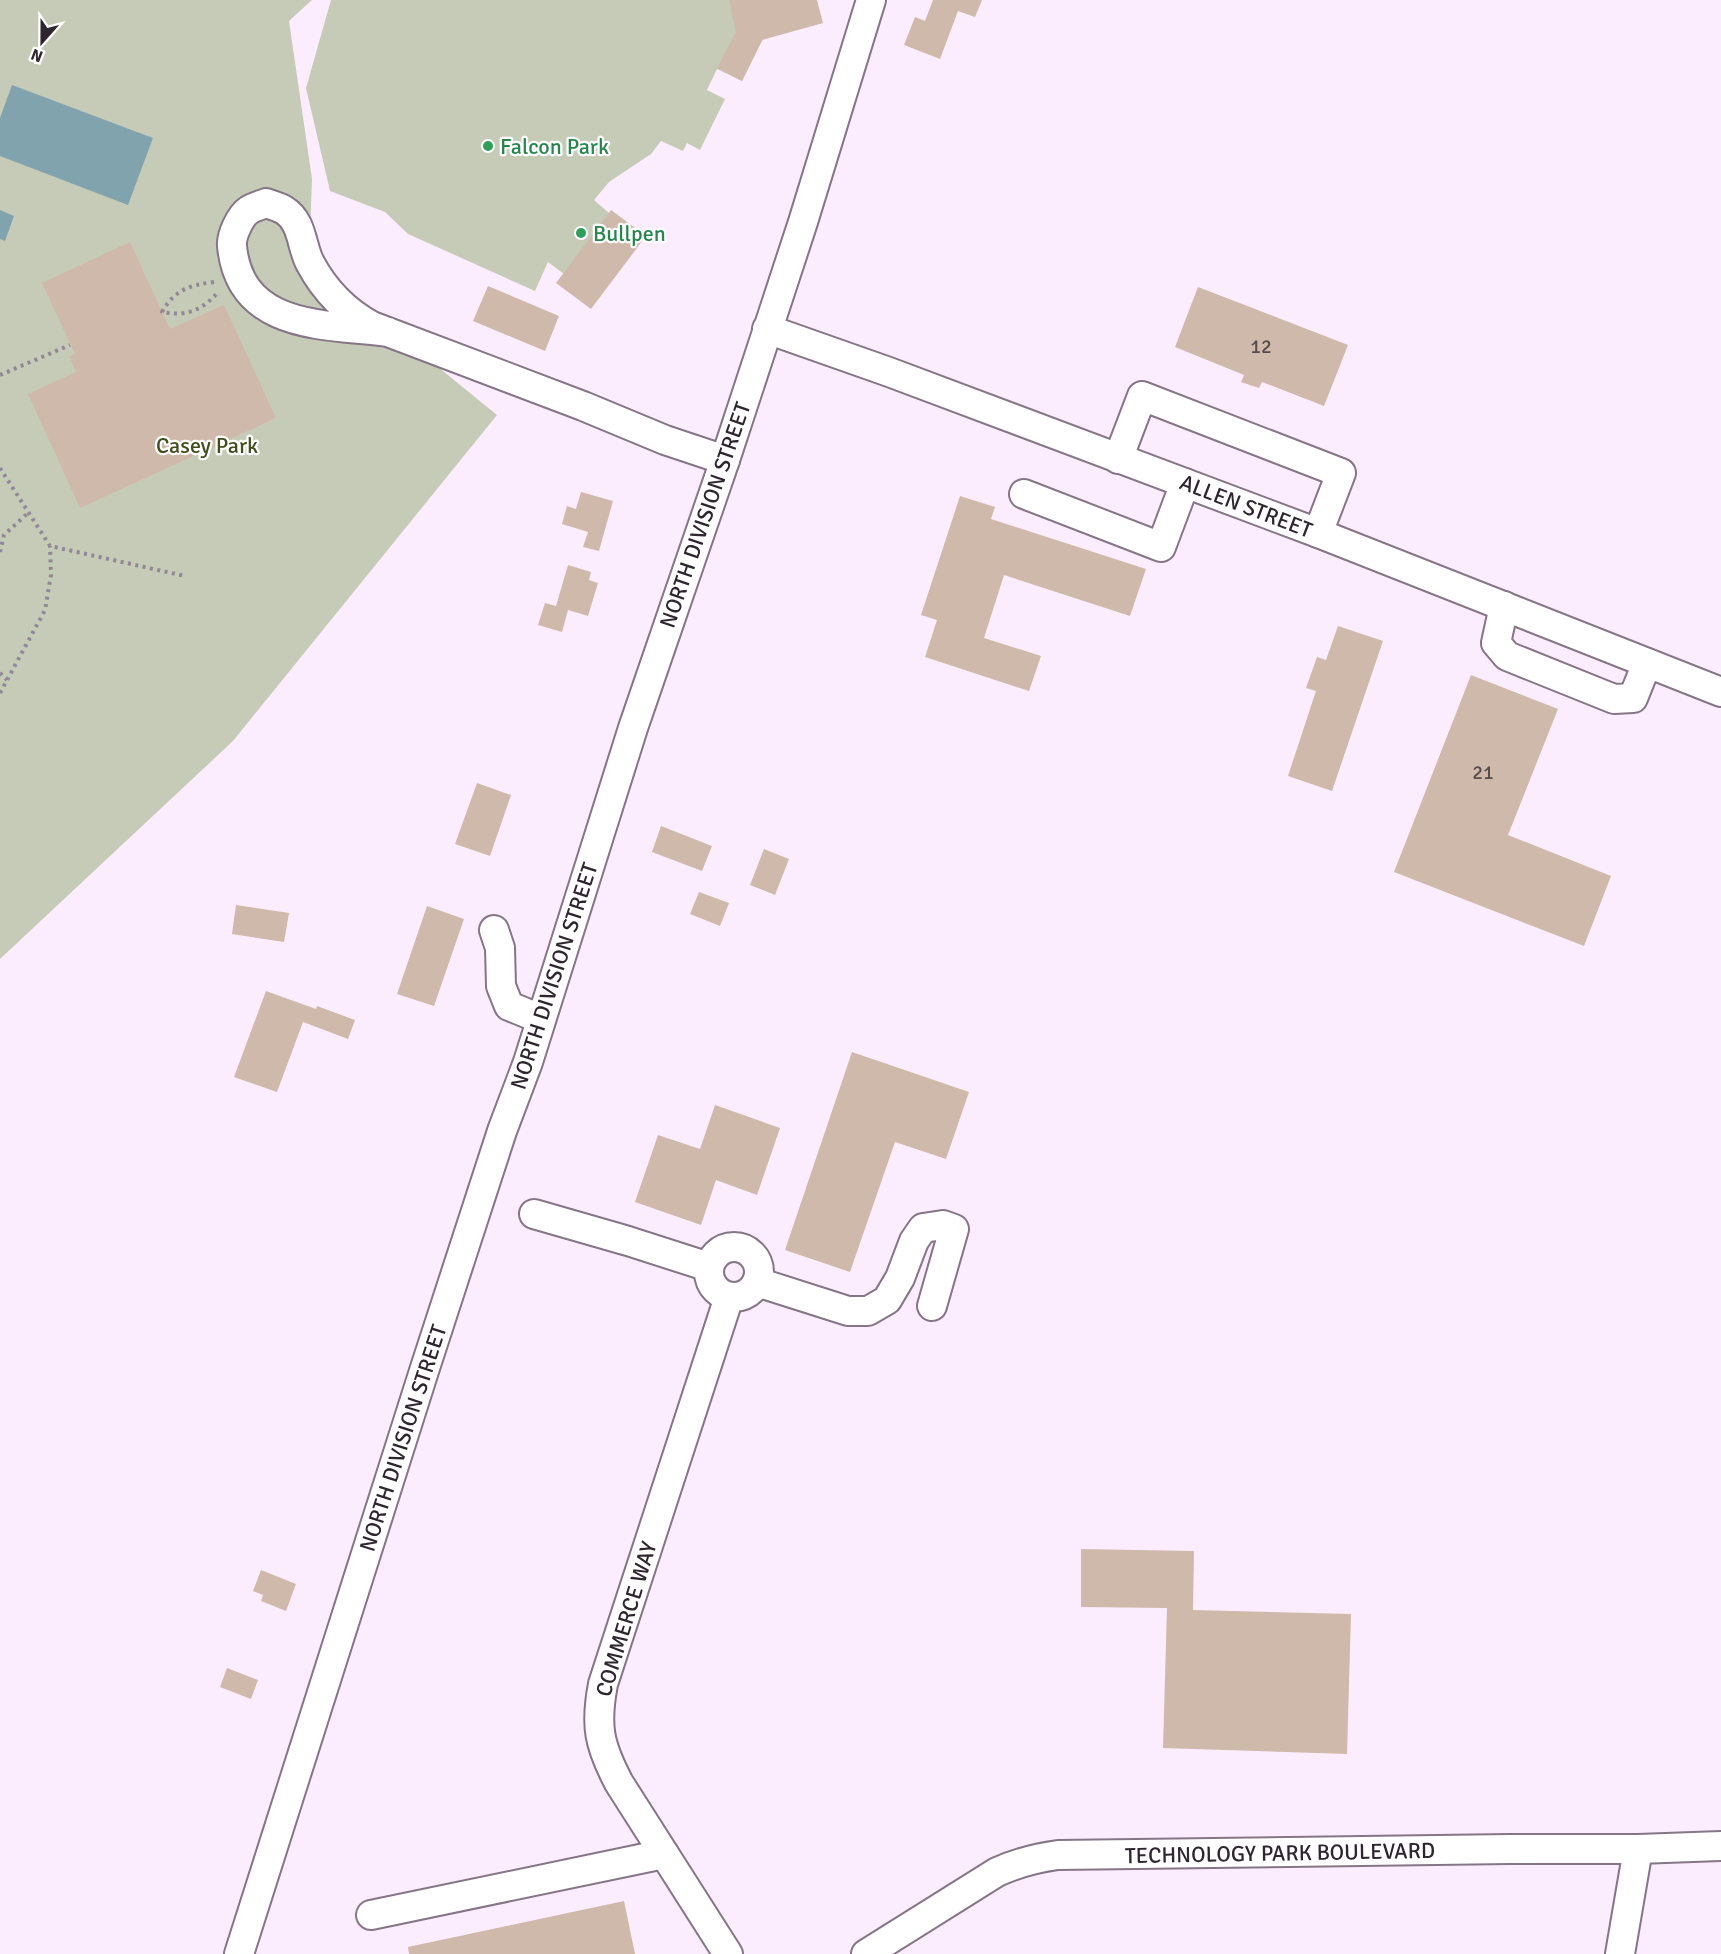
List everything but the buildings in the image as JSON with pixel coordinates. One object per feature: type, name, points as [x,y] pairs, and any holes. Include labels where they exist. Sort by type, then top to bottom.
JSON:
[{"type":"street","name":"NORTH DIVISION STREET","points":[[239,1954],[424,1371],[541,1019],[633,728],[803,222],[871,0]]},
{"type":"street","points":[[388,332],[287,318],[263,305],[249,291],[235,266],[231,243],[238,225],[248,211],[266,203],[285,210],[300,229],[309,262],[325,288],[359,318],[388,332],[584,406],[665,440],[724,460]]},
{"type":"street","name":"ALLEN STREET","points":[[767,329],[889,372],[1318,533],[1721,692]]},
{"type":"street","points":[[1118,459],[1142,396],[1341,473],[1318,533]]},
{"type":"street","points":[[1024,494],[1161,547],[1185,483]]},
{"type":"street","points":[[1504,606],[1496,643],[1507,656],[1518,661],[1614,699],[1633,698],[1647,663]]},
{"type":"street","points":[[494,930],[500,948],[501,986],[509,1006],[541,1019]]},
{"type":"street","points":[[534,1214],[628,1241],[709,1268]]},
{"type":"street","points":[[757,1282],[848,1311],[868,1311],[887,1300],[900,1278],[914,1240],[923,1228],[943,1225],[954,1229],[932,1305]]},
{"type":"street","points":[[725,1248],[741,1248],[749,1252],[759,1266],[757,1282],[746,1295],[729,1297],[715,1288],[711,1282],[709,1268],[713,1258],[725,1248]]},
{"type":"street","name":"COMMERCE WAY","points":[[728,1954],[619,1783],[607,1760],[599,1732],[598,1708],[603,1684],[729,1297]]},
{"type":"street","name":"TECHNOLOGY PARK BOULEVARD","points":[[866,1954],[997,1872],[1042,1857],[1721,1846]]},
{"type":"street","points":[[1620,1954],[1638,1849]]},
{"type":"street","points":[[370,1915],[664,1854]]},
{"type":"path","points":[[214,282],[197,284],[180,291],[168,300],[162,312],[176,315],[192,311],[209,303],[219,291]]},
{"type":"path","points":[[0,375],[70,345]]},
{"type":"path","points":[[0,468],[50,546],[51,575],[45,609],[0,693]]},
{"type":"path","points":[[0,552],[4,535],[28,513]]},
{"type":"path","points":[[50,546],[184,576]]},
{"type":"path","points":[[0,673],[7,680]]},
{"type":"green space","name":"Casey Park","points":[[0,0],[312,0],[289,21],[312,179],[309,262],[497,415],[233,741],[0,959]]},
{"type":"green space","name":"Falcon Park","points":[[331,0],[756,0],[765,35],[742,81],[717,69],[707,90],[725,99],[700,150],[687,143],[683,151],[661,141],[651,154],[609,182],[594,200],[609,213],[564,274],[548,262],[535,291],[408,234],[385,212],[330,191],[306,88]]},
{"type":"water","points":[[12,85],[153,138],[128,205],[0,156],[0,118]]},
{"type":"water","points":[[0,210],[14,216],[5,241],[0,239]]},
{"type":"place","name":"Falcon Park","points":[[488,146]]},
{"type":"place","name":"Bullpen","points":[[581,233]]}]
